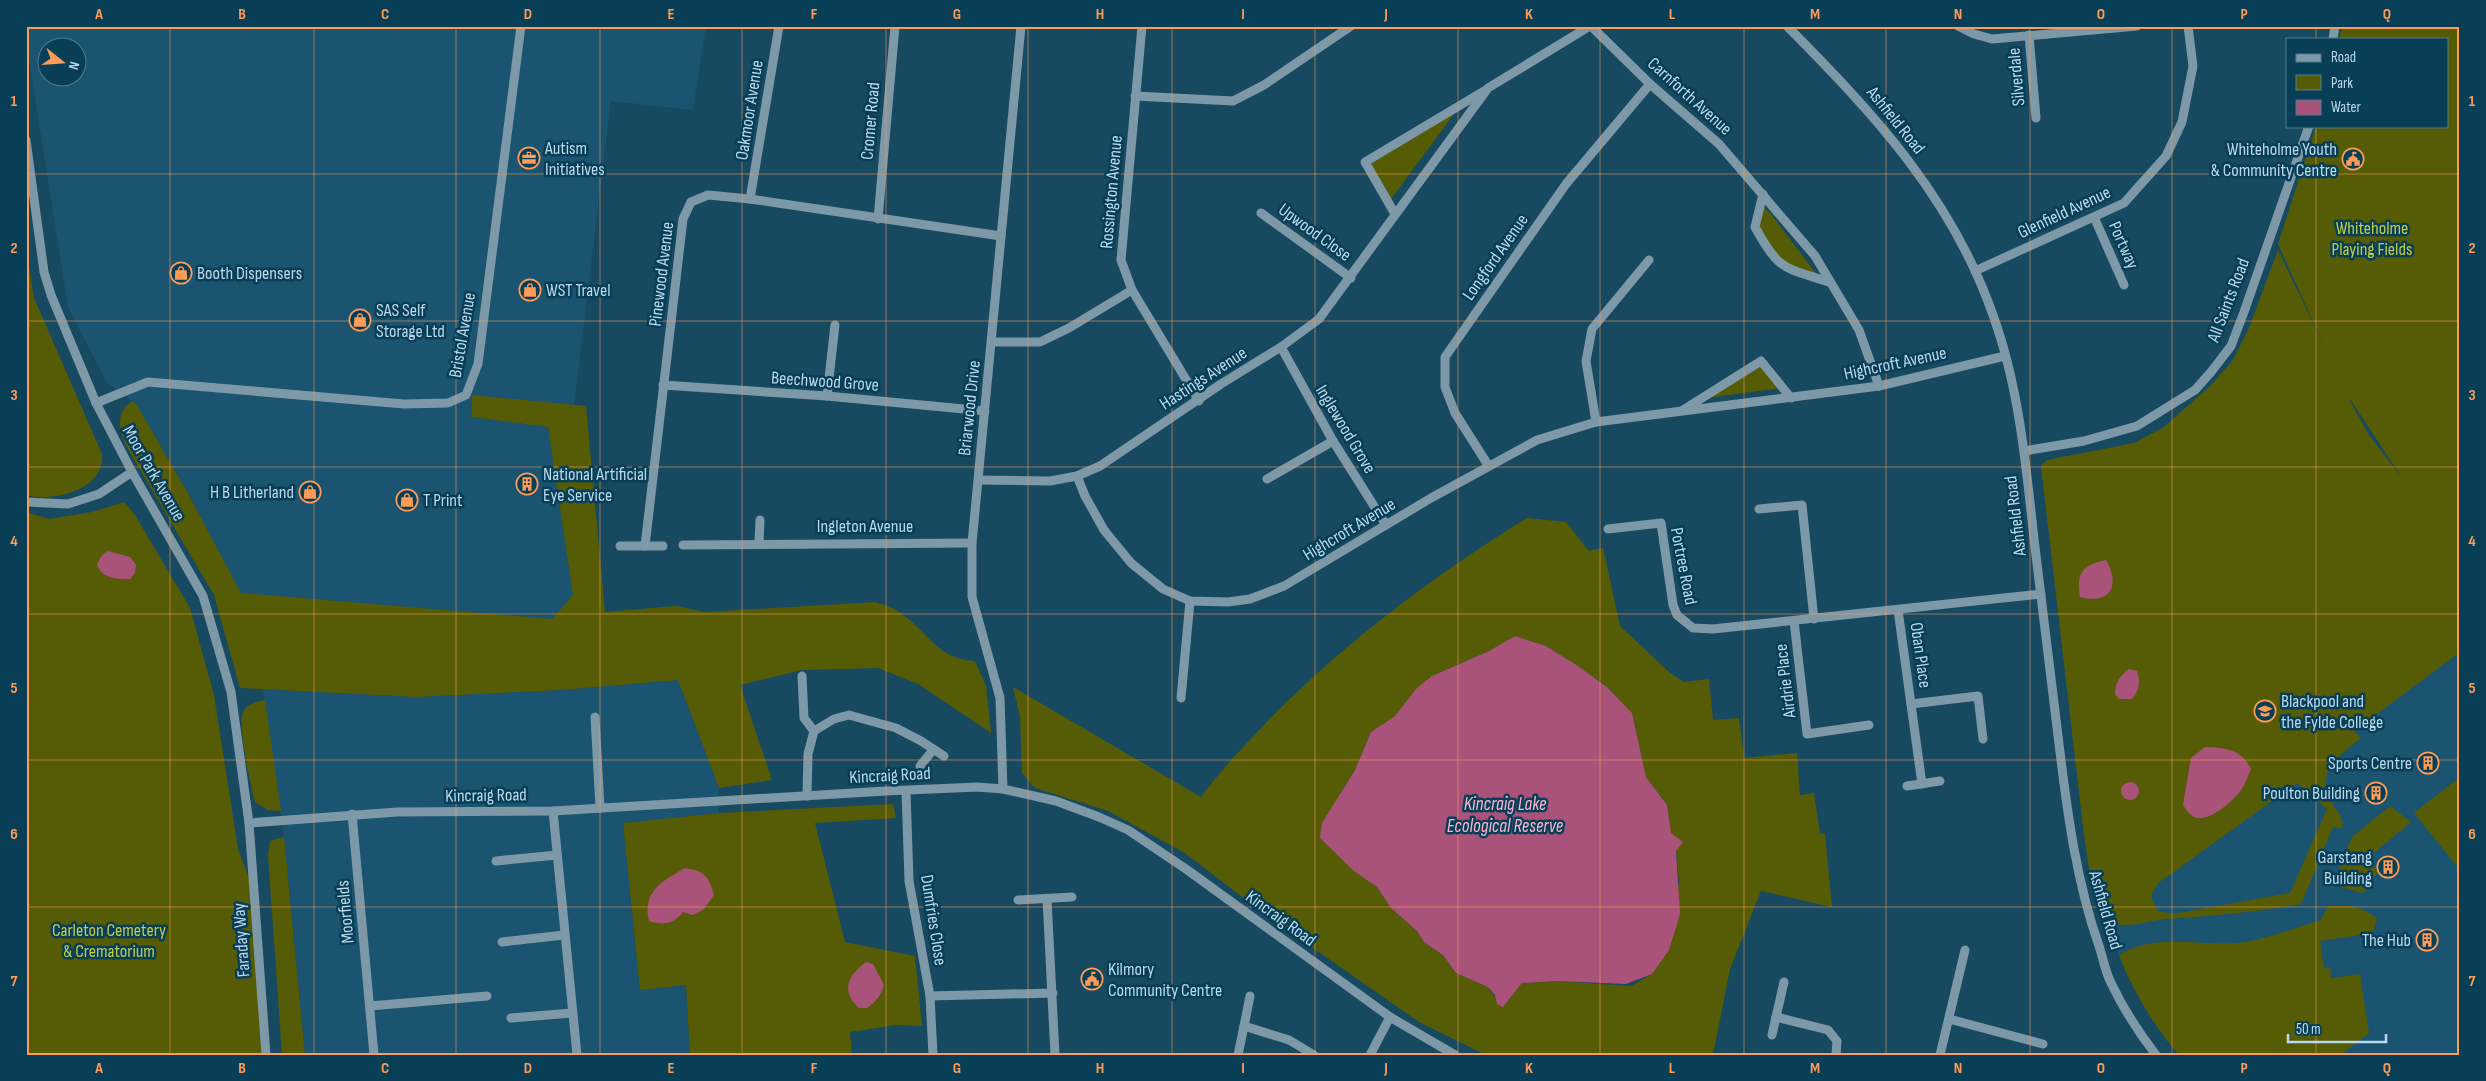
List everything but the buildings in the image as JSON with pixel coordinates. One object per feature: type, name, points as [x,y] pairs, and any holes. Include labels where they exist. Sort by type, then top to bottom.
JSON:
[{"type":"street","name":"Bristol Avenue","points":[[96,403],[148,382],[404,404],[448,403],[466,395],[478,364],[521,26]]},
{"type":"street","name":"Oakmoor Avenue","points":[[750,198],[779,26]]},
{"type":"street","name":"Cromer Road","points":[[878,218],[894,26]]},
{"type":"street","name":"Briarwood Drive","points":[[1003,789],[1000,698],[972,597],[972,543],[1021,26]]},
{"type":"street","name":"Rossington Avenue","points":[[1142,26],[1121,260],[1132,290],[1199,401]]},
{"type":"street","points":[[1136,96],[1233,101],[1264,85],[1351,26]]},
{"type":"street","name":"Carnforth Avenue","points":[[1590,26],[1650,84],[1719,144],[1814,256],[1859,330],[1878,386]]},
{"type":"street","name":"Hastings Avenue","points":[[1395,214],[1365,162],[1590,26]]},
{"type":"street","name":"Ashfield Road","points":[[1787,26],[1856,96],[1900,148],[1956,228],[1994,316],[2006,356],[2024,451],[2065,793],[2075,859],[2086,910],[2110,982],[2143,1038],[2156,1055]]},
{"type":"street","points":[[1958,26],[1992,39],[2029,34],[2137,26]]},
{"type":"street","name":"Glenfield Avenue","points":[[1975,271],[2124,203],[2166,156],[2182,122],[2188,102],[2193,66],[2188,26]]},
{"type":"street","name":"Silverdale","points":[[2029,34],[2036,118]]},
{"type":"street","name":"Longford Avenue","points":[[1488,465],[1455,413],[1444,387],[1445,357],[1566,184],[1650,84]]},
{"type":"street","name":"Hastings Avenue","points":[[979,480],[1050,481],[1077,476],[1100,466],[1281,348],[1319,319],[1488,88]]},
{"type":"street","name":"All Saints Road","points":[[2024,451],[2084,441],[2137,426],[2195,390],[2211,372],[2231,346],[2308,128]]},
{"type":"street","name":"Moor Park Avenue","points":[[26,140],[44,272],[51,295],[96,403],[132,472],[204,596],[230,692],[249,823]]},
{"type":"street","points":[[1763,194],[1755,227],[1769,252],[1783,267],[1829,282]]},
{"type":"street","name":"Pinewood Avenue","points":[[645,546],[683,219],[691,202],[708,195],[750,198],[1002,236]]},
{"type":"street","name":"Upwood Close","points":[[1260,213],[1350,278]]},
{"type":"street","name":"Portway","points":[[2094,217],[2124,285]]},
{"type":"street","points":[[1596,422],[1586,361],[1592,328],[1649,260]]},
{"type":"street","points":[[992,342],[1040,342],[1069,328],[1132,290]]},
{"type":"street","points":[[827,396],[835,325]]},
{"type":"street","name":"Inglewood Grove","points":[[1281,348],[1333,441],[1386,525]]},
{"type":"street","name":"Highcroft Avenue","points":[[1077,476],[1084,496],[1104,530],[1131,563],[1163,589],[1190,601],[1228,602],[1250,599],[1284,586],[1488,465],[1537,440],[1596,422],[1878,386],[2006,356]]},
{"type":"street","name":"Highcroft Avenue","points":[[1681,410],[1761,361],[1791,398]]},
{"type":"street","name":"Beechwood Grove","points":[[663,385],[827,396],[985,411]]},
{"type":"street","points":[[1267,479],[1333,441]]},
{"type":"street","points":[[26,502],[68,504],[99,494],[132,472]]},
{"type":"street","points":[[1759,509],[1802,505],[1814,619]]},
{"type":"street","points":[[759,543],[760,520]]},
{"type":"street","name":"Portree Road","points":[[1608,529],[1661,523],[1673,606],[1681,619],[1693,628],[1713,629],[2041,594]]},
{"type":"street","name":"Ingleton Avenue","points":[[683,544],[972,543]]},
{"type":"street","points":[[620,546],[663,546]]},
{"type":"street","points":[[1181,698],[1190,601]]},
{"type":"street","name":"Oban Place","points":[[1898,610],[1922,784]]},
{"type":"street","name":"Airdrie Place","points":[[1794,621],[1807,734],[1869,725]]},
{"type":"street","points":[[802,676],[804,718],[814,731]]},
{"type":"street","name":"Oban Place","points":[[1911,704],[1978,696],[1983,740]]},
{"type":"street","points":[[806,796],[808,754],[814,731],[834,720],[849,715],[896,728],[944,756]]},
{"type":"street","points":[[595,717],[600,808]]},
{"type":"street","points":[[920,766],[933,750]]},
{"type":"street","points":[[1906,786],[1940,781]]},
{"type":"street","name":"Kincraig Road","points":[[249,823],[352,814],[553,811],[977,787],[1003,789],[1056,801],[1128,830],[1186,869],[1390,1017],[1455,1055]]},
{"type":"street","name":"Dumfries Close","points":[[906,791],[909,881],[930,996],[933,1055]]},
{"type":"street","points":[[553,811],[577,1055]]},
{"type":"street","name":"Moorfields","points":[[352,814],[374,1055]]},
{"type":"street","name":"Faraday Way","points":[[249,823],[266,1055]]},
{"type":"street","points":[[496,861],[557,855]]},
{"type":"street","points":[[1018,900],[1072,897]]},
{"type":"street","points":[[1047,899],[1055,1055]]},
{"type":"street","points":[[502,942],[564,936]]},
{"type":"street","points":[[1940,1055],[1965,950]]},
{"type":"street","points":[[1772,1035],[1784,982]]},
{"type":"street","points":[[930,996],[1053,993]]},
{"type":"street","points":[[370,1006],[487,996]]},
{"type":"street","points":[[1238,1055],[1250,996]]},
{"type":"street","points":[[511,1018],[572,1013]]},
{"type":"street","points":[[1370,1055],[1390,1017]]},
{"type":"street","points":[[1776,1017],[1828,1030],[1837,1041],[1836,1055]]},
{"type":"street","points":[[1949,1019],[2043,1044]]},
{"type":"street","points":[[1244,1026],[1289,1040],[1314,1055]]},
{"type":"shaded area","points":[[26,26],[706,26],[693,110],[611,101],[574,405],[472,396],[472,417],[548,427],[573,595],[552,619],[241,594],[191,498],[137,405],[107,383],[68,307],[26,41]]},
{"type":"shaded area","name":"Blackpool and the Fylde College","points":[[2078,454],[2460,504],[2460,1055],[2179,1055],[2167,1041],[2125,971],[2092,888],[2084,835],[2041,466],[2047,460]]},
{"type":"shaded area","points":[[678,680],[719,788],[719,813],[623,823],[640,990],[686,985],[690,1055],[305,1055],[284,837],[263,689],[416,697],[561,690]]},
{"type":"green space","name":"Whiteholme Playing Fields","points":[[2342,26],[2460,26],[2460,652],[2354,731],[2361,738],[2333,763],[2328,771],[2326,788],[2329,798],[2340,815],[2343,828],[2333,827],[2301,904],[2234,913],[2166,919],[2130,925],[2106,922],[2092,888],[2084,835],[2041,466],[2047,460],[2134,443],[2164,427],[2211,385],[2233,360],[2249,328],[2278,250],[2325,348],[2278,244],[2315,128],[2448,128],[2448,38],[2339,38]],"holes":[[[2350,399],[2402,478],[2369,435]],[[2297,783],[2327,809],[2290,893],[2173,914],[2158,911],[2151,897],[2157,884]]]},
{"type":"green space","points":[[1452,110],[1454,114],[1388,203],[1365,162]]},
{"type":"green space","points":[[1760,204],[1771,214],[1821,280],[1783,267],[1755,227]]},
{"type":"green space","points":[[26,247],[34,298],[102,454],[101,466],[96,476],[87,484],[76,491],[50,497],[26,495]]},
{"type":"green space","points":[[1761,361],[1782,388],[1699,399]]},
{"type":"green space","points":[[472,395],[586,406],[605,612],[676,606],[705,612],[876,602],[901,613],[934,644],[952,656],[975,661],[986,686],[991,733],[918,684],[878,668],[802,670],[740,685],[772,780],[719,788],[678,680],[561,690],[416,697],[240,688],[214,595],[132,456],[122,435],[120,420],[126,407],[132,401],[137,405],[189,495],[241,593],[552,619],[573,595],[548,427],[472,417]]},
{"type":"green space","name":"Carleton Cemetery & Crematorium","points":[[124,502],[135,515],[190,608],[214,695],[238,849],[253,889],[266,1055],[26,1055],[26,512],[49,519],[92,512]]},
{"type":"green space","points":[[1527,518],[1566,522],[1589,551],[1603,548],[1620,626],[1669,672],[1684,682],[1709,679],[1713,720],[1739,718],[1744,758],[1797,753],[1800,795],[1814,793],[1820,834],[1825,834],[1832,907],[1761,891],[1730,969],[1713,1055],[1486,1055],[1419,1022],[1263,913],[1185,853],[1108,811],[1035,788],[1022,773],[1020,716],[1013,687],[1201,797],[1223,769],[1255,735],[1293,696],[1324,668],[1422,588]],"holes":[[[1515,636],[1546,646],[1607,687],[1632,713],[1646,777],[1667,805],[1670,833],[1676,850],[1679,883],[1652,974],[1631,986],[1556,981],[1522,983],[1503,1007],[1488,987],[1456,973],[1443,955],[1424,942],[1417,931],[1391,908],[1377,887],[1320,838],[1342,790],[1355,770],[1371,732],[1395,716],[1432,676],[1489,651]]]},
{"type":"green space","points":[[265,700],[281,811],[268,810],[255,802],[245,754],[242,727],[244,710],[251,704]]},
{"type":"green space","points":[[2460,777],[2460,870],[2414,813]]},
{"type":"green space","points":[[893,804],[896,818],[815,823],[845,942],[915,956],[922,1026],[896,1025],[850,1032],[852,1055],[690,1055],[686,985],[640,990],[623,823],[719,813]]},
{"type":"green space","points":[[2390,806],[2411,822],[2369,857],[2366,856],[2378,871],[2363,893],[2340,887],[2339,869],[2352,837]]},
{"type":"green space","points":[[284,837],[305,1055],[282,1055],[268,855],[270,841]]},
{"type":"green space","points":[[2328,906],[2349,906],[2362,909],[2377,918],[2373,933],[2320,941],[2324,968],[2330,967],[2331,978],[2360,974],[2369,1033],[2341,1055],[2179,1055],[2145,1008],[2130,981],[2119,955],[2135,948],[2167,942],[2234,943],[2251,941],[2321,920]]},
{"type":"water","points":[[108,551],[130,557],[136,565],[135,573],[130,579],[110,577],[102,573],[97,564],[102,555]]},
{"type":"water","points":[[2106,560],[2112,578],[2110,591],[2105,596],[2099,598],[2080,597],[2079,582],[2082,571],[2091,565]]},
{"type":"water","name":"Kincraig Lake Ecological Reserve","points":[[1515,636],[1546,646],[1575,664],[1607,687],[1632,713],[1646,777],[1667,805],[1671,833],[1683,842],[1676,851],[1680,914],[1669,950],[1652,974],[1626,984],[1556,981],[1522,983],[1503,1007],[1497,1004],[1495,995],[1488,987],[1456,973],[1443,955],[1424,942],[1417,931],[1391,908],[1377,887],[1354,871],[1320,838],[1322,823],[1355,770],[1371,732],[1395,716],[1417,688],[1432,676],[1489,651]]},
{"type":"water","points":[[2129,669],[2137,671],[2139,679],[2138,689],[2132,699],[2119,699],[2115,694],[2117,683]]},
{"type":"water","points":[[2205,747],[2232,751],[2243,757],[2251,769],[2243,787],[2229,803],[2210,816],[2198,818],[2191,815],[2183,805],[2191,758]]},
{"type":"water","points":[[2130,782],[2136,785],[2139,791],[2136,797],[2130,800],[2124,797],[2121,791],[2124,785]]},
{"type":"water","points":[[685,868],[702,873],[708,879],[714,895],[704,909],[693,915],[683,912],[672,922],[668,923],[649,921],[648,902],[651,895],[662,883]]},
{"type":"water","points":[[866,962],[873,964],[884,985],[880,995],[873,1003],[867,1008],[859,1008],[853,1001],[848,989],[851,978]]},
{"type":"place","name":"Autism Initiatives","points":[[529,158]]},
{"type":"place","name":"Whiteholme Youth & Community Centre","points":[[2353,159]]},
{"type":"place","name":"Booth Dispensers","points":[[181,273]]},
{"type":"place","name":"WST Travel","points":[[530,290]]},
{"type":"place","name":"SAS Self Storage Ltd","points":[[360,320]]},
{"type":"place","name":"National Artificial Eye Service","points":[[527,484]]},
{"type":"place","name":"H B Litherland","points":[[310,492]]},
{"type":"place","name":"T Print","points":[[407,500]]},
{"type":"place","name":"Blackpool and the Fylde College","points":[[2265,711]]},
{"type":"place","name":"Sports Centre","points":[[2428,763]]},
{"type":"place","name":"Poulton Building","points":[[2376,793]]},
{"type":"place","name":"Garstang Building","points":[[2388,867]]},
{"type":"place","name":"The Hub","points":[[2427,940]]},
{"type":"place","name":"Kilmory Community Centre","points":[[1092,979]]}]
